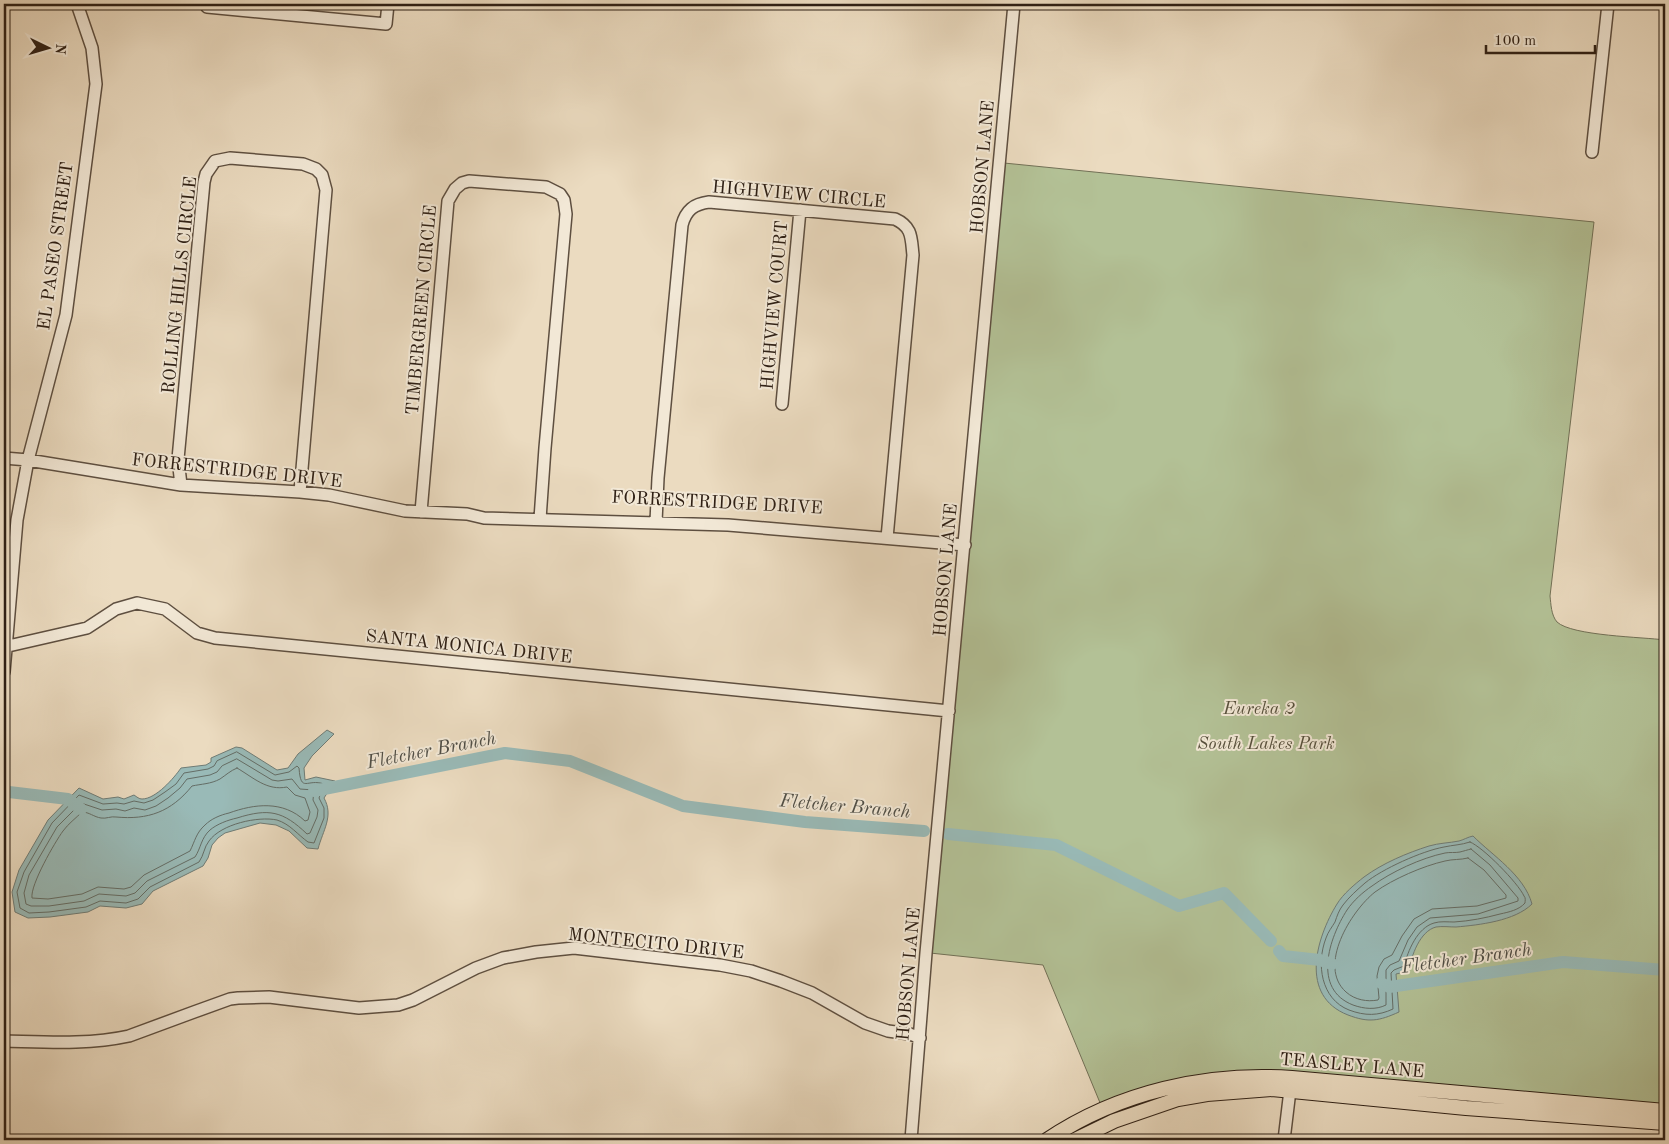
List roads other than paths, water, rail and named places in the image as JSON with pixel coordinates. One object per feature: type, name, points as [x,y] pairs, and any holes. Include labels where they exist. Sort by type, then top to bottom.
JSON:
[{"type":"main road","name":"TEASLEY LANE","points":[[1047,1140],[1110,1106],[1158,1090],[1236,1077],[1267,1076],[1290,1084],[1466,1108],[1665,1123]]},
{"type":"main road","name":"TEASLEY LANE","points":[[1076,1140],[1114,1121],[1178,1100],[1207,1094],[1290,1084],[1665,1111]]},
{"type":"street","name":"EL PASEO STREET","points":[[4,672],[17,520],[28,460],[66,315],[96,84],[92,48],[77,4]]},
{"type":"street","points":[[207,6],[386,24],[388,4]]},
{"type":"street","name":"HOBSON LANE","points":[[911,1140],[1014,4]]},
{"type":"street","points":[[1592,152],[1608,4]]},
{"type":"street","name":"ROLLING HILLS CIRCLE","points":[[181,485],[178,459],[204,182],[206,174],[215,161],[230,158],[303,164],[316,168],[322,175],[326,190],[300,492]]},
{"type":"street","name":"TIMBERGREEN CIRCLE","points":[[420,512],[448,201],[455,189],[462,183],[475,180],[546,187],[560,194],[566,207],[540,516]]},
{"type":"street","name":"HIGHVIEW CIRCLE","points":[[656,519],[658,478],[684,218],[694,206],[709,202],[895,219],[901,222],[911,233],[912,255],[887,534]]},
{"type":"street","name":"HIGHVIEW COURT","points":[[782,404],[800,210]]},
{"type":"street","name":"FORRESTRIDGE DRIVE","points":[[4,458],[28,460],[181,485],[329,495],[405,511],[467,514],[484,518],[540,516],[656,519],[887,534],[965,542]]},
{"type":"street","name":"SANTA MONICA DRIVE","points":[[5,647],[87,628],[116,609],[137,603],[165,609],[197,633],[215,638],[949,711]]},
{"type":"street","name":"MONTECITO DRIVE","points":[[4,1041],[85,1043],[112,1040],[129,1036],[230,999],[249,997],[291,999],[359,1008],[398,1005],[413,1000],[476,968],[502,958],[574,948],[720,965],[751,971],[781,980],[812,993],[865,1024],[920,1038]]},
{"type":"street","points":[[1284,1140],[1290,1084]]},
{"type":"water","points":[[327,730],[334,734],[312,756],[304,768],[305,780],[316,777],[335,781],[324,798],[328,817],[318,849],[307,848],[289,831],[276,825],[260,823],[225,833],[212,845],[203,866],[153,891],[142,904],[126,908],[100,906],[88,912],[50,917],[28,918],[15,912],[12,892],[19,870],[48,820],[79,788],[103,799],[118,797],[124,799],[134,795],[141,799],[147,798],[159,792],[181,768],[206,765],[211,762],[211,758],[236,747],[242,748],[277,770],[288,768],[298,754]]},
{"type":"water","points":[[1473,836],[1515,875],[1528,894],[1532,904],[1525,910],[1496,921],[1456,927],[1436,927],[1425,933],[1414,952],[1409,971],[1396,974],[1399,1012],[1380,1019],[1368,1020],[1348,1015],[1333,1006],[1323,994],[1317,980],[1316,965],[1323,933],[1329,918],[1342,897],[1364,877],[1395,859],[1429,846],[1459,841]]},
{"type":"waterway","name":"Fletcher Branch","points":[[314,791],[505,753],[570,761],[683,806],[805,822],[924,831]]},
{"type":"waterway","name":"Fletcher Branch","points":[[9,792],[68,799],[81,809]]},
{"type":"waterway","name":"Fletcher Branch","points":[[948,834],[1056,845],[1179,906],[1224,893],[1271,941]]},
{"type":"waterway","name":"Fletcher Branch","points":[[1279,951],[1283,956],[1320,960],[1332,964]]},
{"type":"waterway","name":"Fletcher Branch","points":[[1381,983],[1389,987],[1563,962],[1665,970]]},
{"type":"park label","name":"Eureka 2","points":[[1259,708]]},
{"type":"park label","name":"South Lakes Park","points":[[1266,743]]}]
